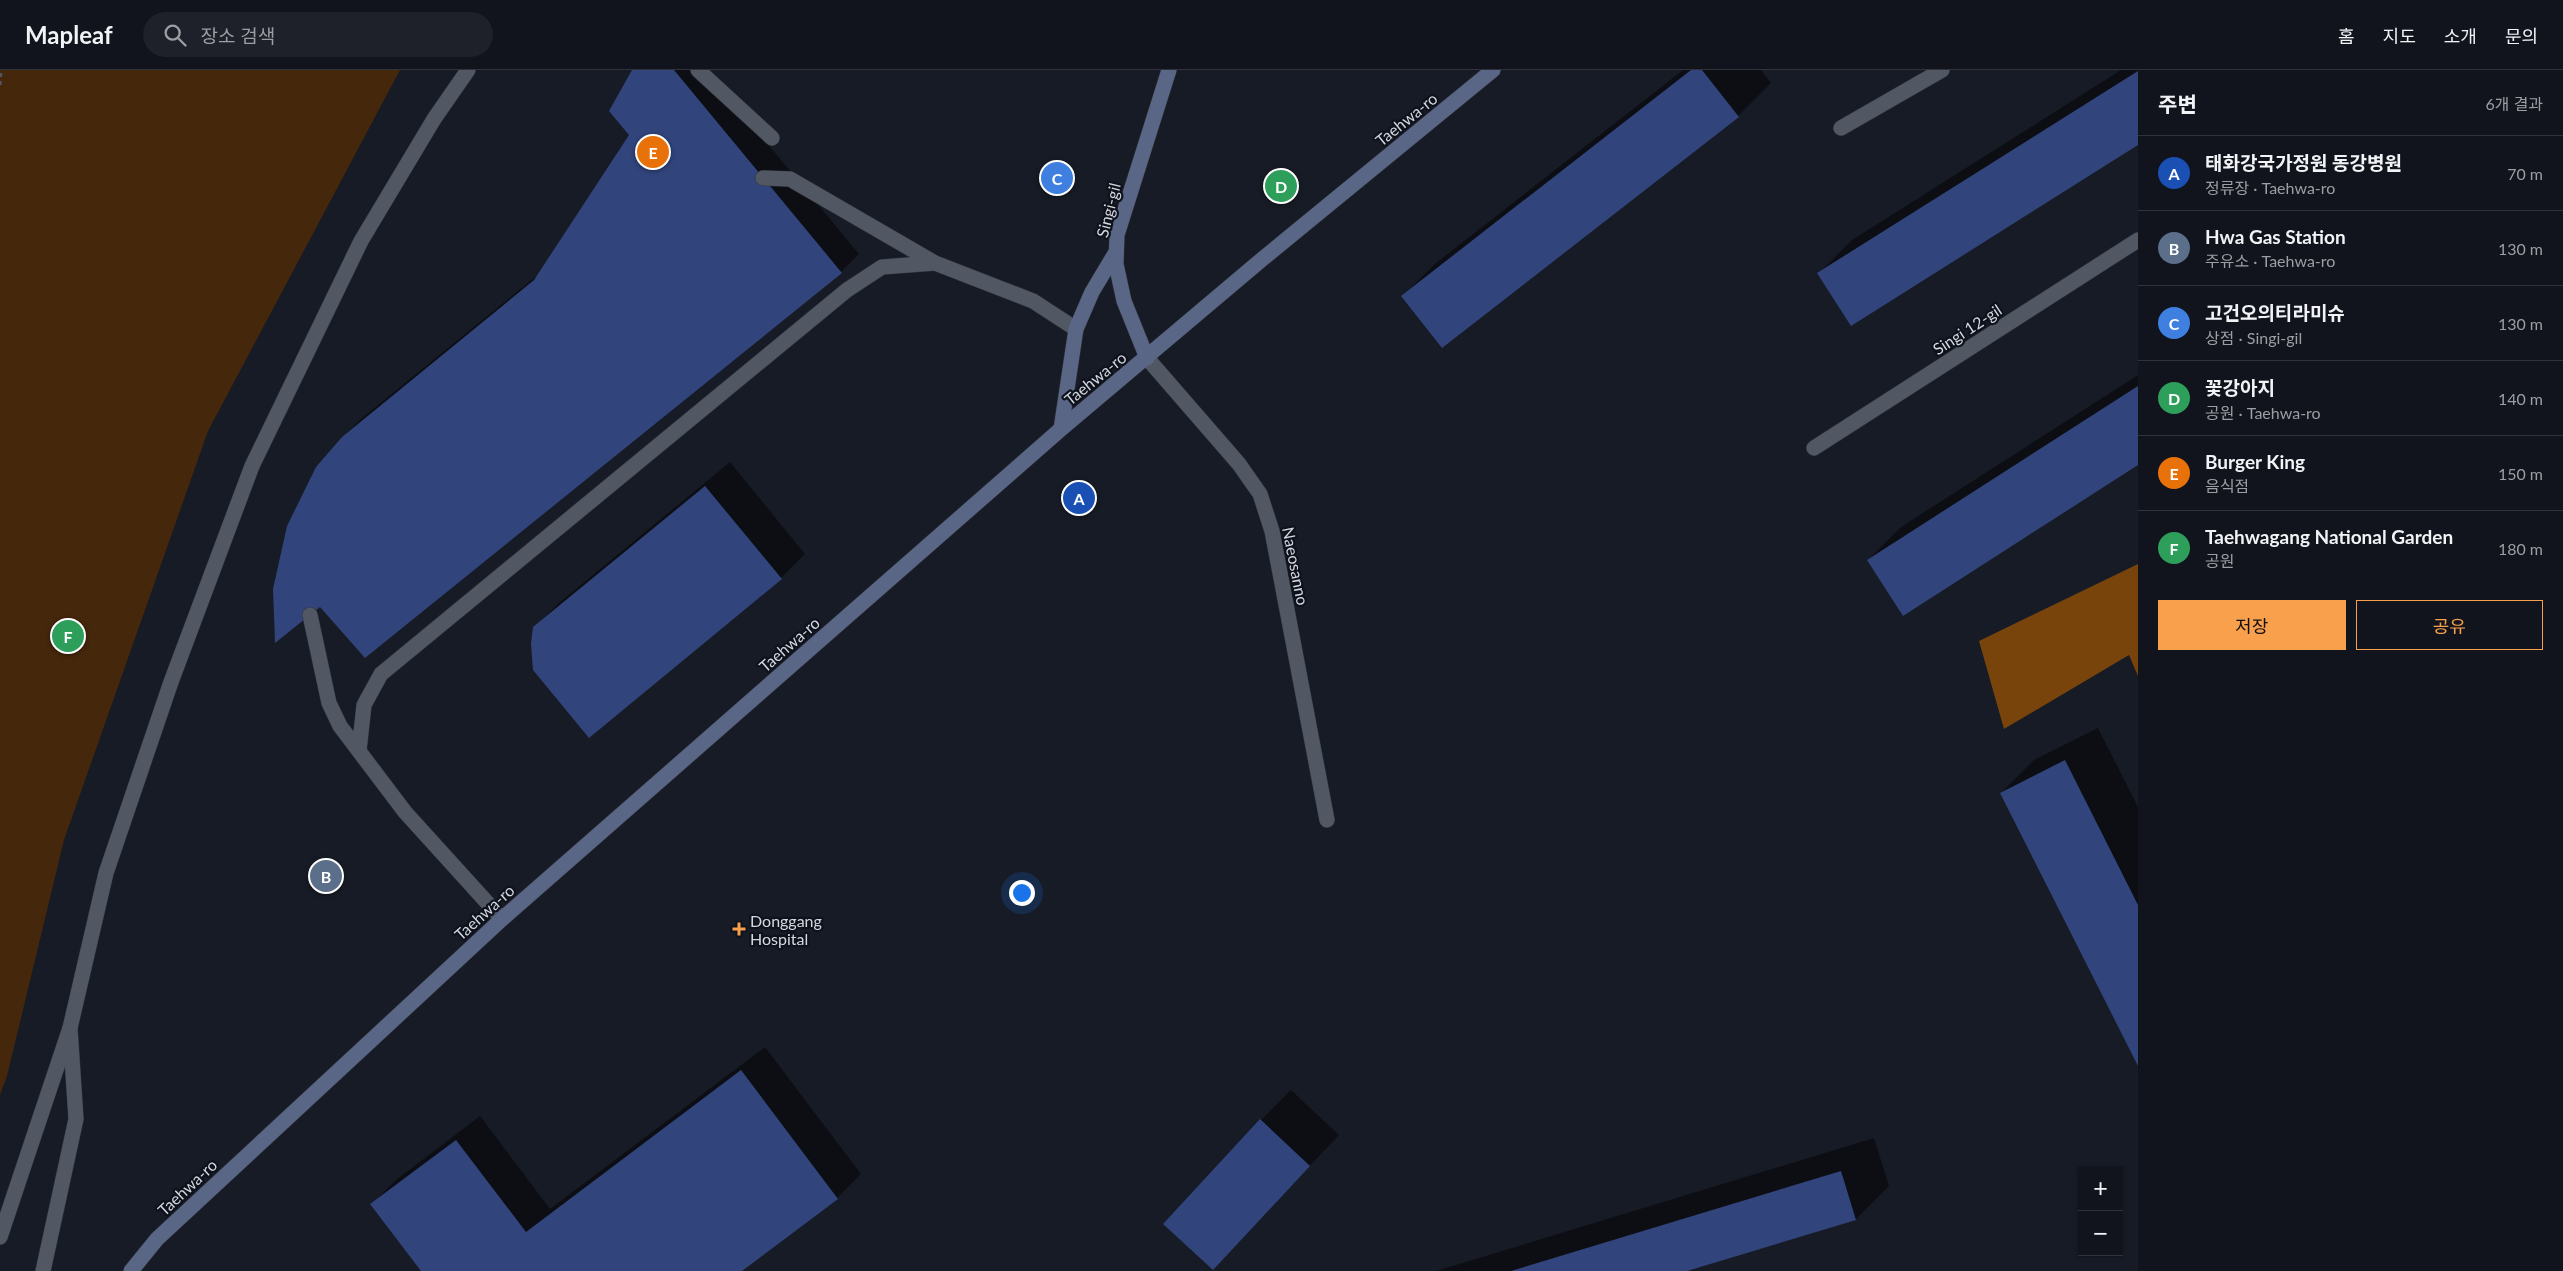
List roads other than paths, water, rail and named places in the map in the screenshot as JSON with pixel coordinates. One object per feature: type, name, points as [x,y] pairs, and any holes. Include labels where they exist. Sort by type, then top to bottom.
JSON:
[{"type":"main road","name":"Singi-gil","points":[[1147,358],[1124,301],[1116,264],[1117,250],[1120,226],[1169,70]]},
{"type":"main road","name":"Taehwa-ro","points":[[131,1271],[157,1239],[502,919],[1060,429],[1147,358],[1260,261],[1493,70]]},
{"type":"main road","points":[[1060,429],[1076,329],[1092,292],[1117,250]]},
{"type":"street","points":[[0,1237],[70,1028],[106,873],[171,682],[252,466],[361,241],[434,119],[468,70]]},
{"type":"street","points":[[698,70],[772,138]]},
{"type":"street","points":[[1841,128],[1942,70]]},
{"type":"street","points":[[763,178],[790,179],[935,263],[1033,301],[1076,329]]},
{"type":"street","name":"Singi 12-gil","points":[[1814,448],[2138,240]]},
{"type":"street","points":[[359,751],[364,705],[381,674],[847,290],[882,268],[935,263]]},
{"type":"street","name":"Naeosanno","points":[[1147,358],[1239,464],[1260,494],[1272,532],[1327,820]]},
{"type":"street","points":[[310,615],[329,703],[340,726],[405,812],[502,919]]},
{"type":"street","points":[[43,1271],[76,1120],[70,1028]]},
{"type":"place","name":"Burger King","points":[[653,152]]},
{"type":"place","name":"고건오의티라미슈","points":[[1057,178]]},
{"type":"place","name":"꽃강아지","points":[[1281,186]]},
{"type":"place","name":"태화강국가정원 동강병원","points":[[1079,498]]},
{"type":"place","name":"Taehwagang National Garden","points":[[68,636]]},
{"type":"place","name":"Hwa Gas Station","points":[[326,876]]},
{"type":"place","name":"Donggang Hospital","points":[[739,929]]}]
